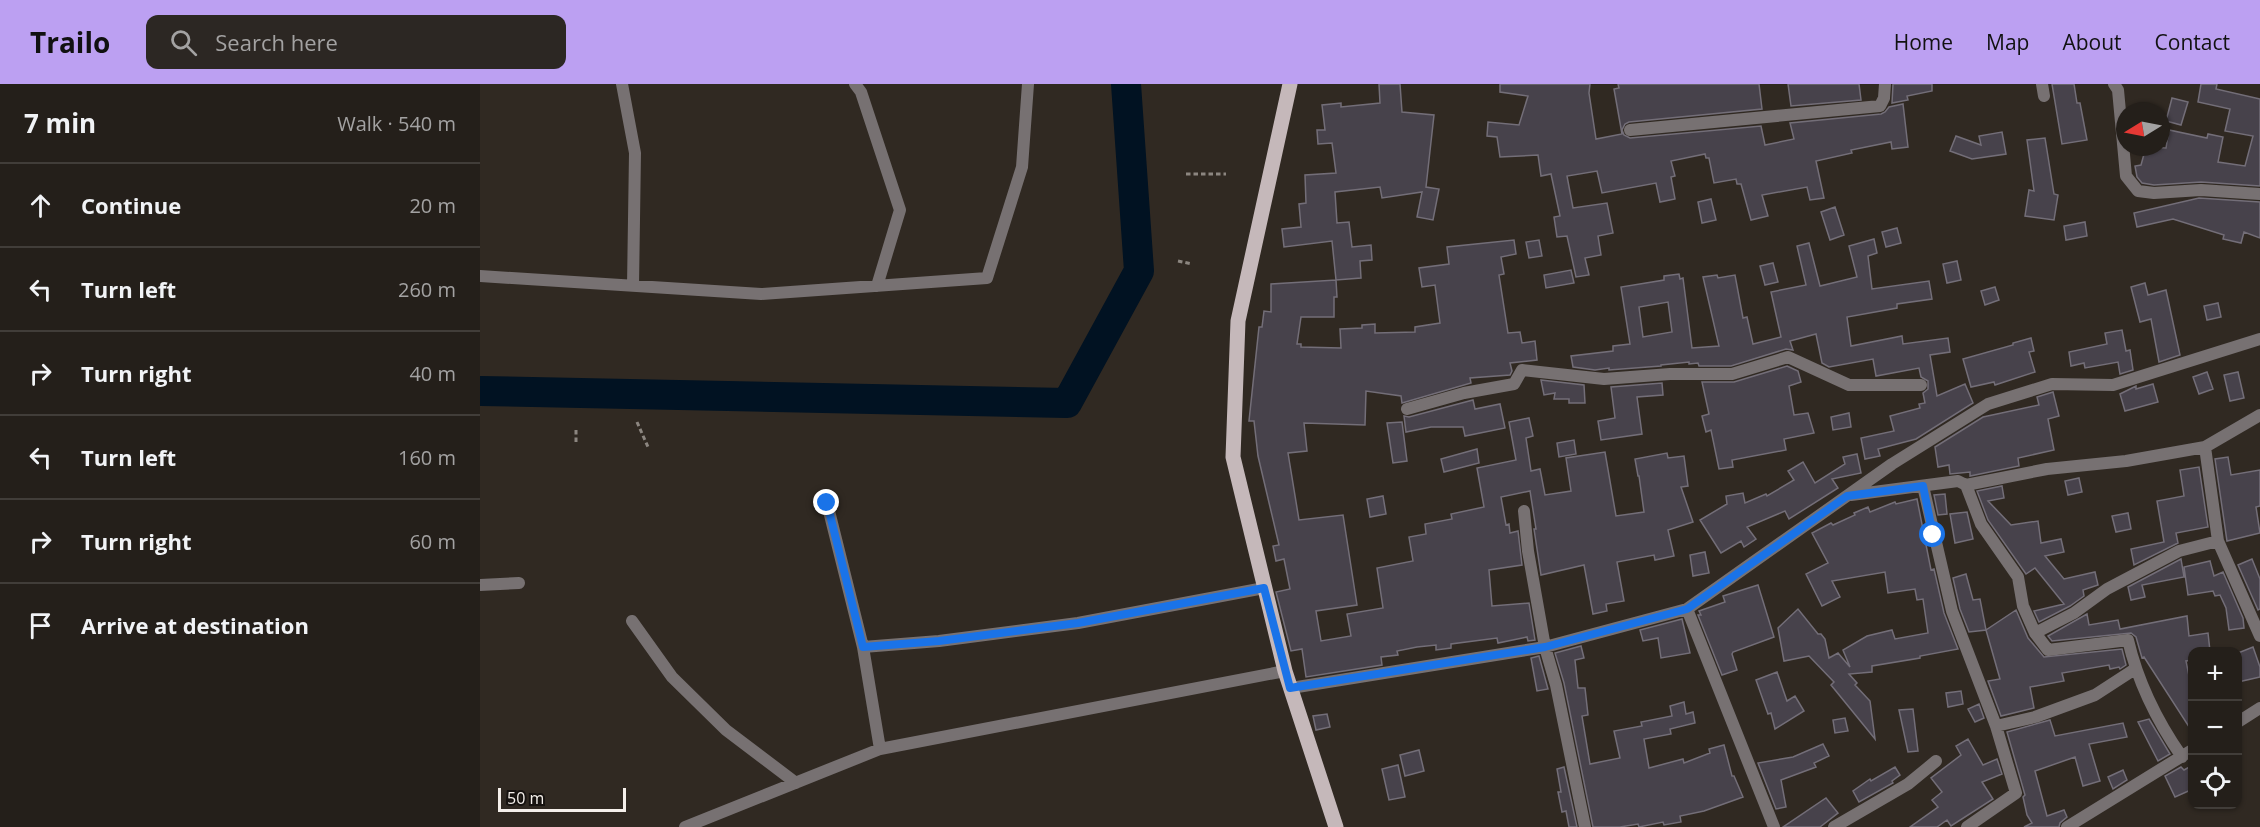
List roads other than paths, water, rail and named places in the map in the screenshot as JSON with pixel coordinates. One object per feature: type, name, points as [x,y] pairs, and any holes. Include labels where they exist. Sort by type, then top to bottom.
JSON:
[{"type":"main road","points":[[1290,84],[1238,321],[1233,457],[1285,671],[1336,827]]},
{"type":"street","points":[[622,84],[635,153],[633,286]]},
{"type":"street","points":[[855,84],[861,92],[900,210],[877,286]]},
{"type":"street","points":[[480,276],[761,294],[987,278],[1022,167],[1028,84]]},
{"type":"street","points":[[1630,130],[1880,106],[1884,98],[1885,84]]},
{"type":"street","points":[[2114,84],[2118,90],[2126,176],[2138,191],[2154,193],[2201,190],[2260,194]]},
{"type":"street","points":[[1290,688],[1545,647],[1687,609],[1893,464],[1988,404],[2052,384],[2113,385],[2260,339]]},
{"type":"street","points":[[1407,409],[1464,393],[1514,384],[1522,370],[1604,379],[1670,374],[1732,374],[1788,357],[1849,385],[1921,385]]},
{"type":"street","points":[[1847,496],[1958,481],[1966,485],[2047,469],[2126,461],[2205,447],[2260,415]]},
{"type":"street","points":[[2205,447],[2218,541],[2260,636]]},
{"type":"street","points":[[1966,485],[1981,524],[2018,577],[2023,606],[2036,633],[2048,650],[2128,640],[2135,669],[2162,728],[2187,754],[2067,827]]},
{"type":"street","points":[[1923,486],[1952,611],[1996,726],[2016,793],[1967,827]]},
{"type":"street","points":[[827,503],[863,647],[880,749]]},
{"type":"street","points":[[1524,511],[1528,551],[1545,647],[1556,685],[1585,827]]},
{"type":"street","points":[[2036,633],[2074,613],[2108,589],[2178,551],[2218,541]]},
{"type":"street","points":[[480,585],[519,583]]},
{"type":"street","points":[[863,647],[939,641],[1078,623],[1264,588]]},
{"type":"street","points":[[1687,609],[1774,827]]},
{"type":"street","points":[[632,621],[672,677],[726,730],[796,783]]},
{"type":"street","points":[[1996,726],[2034,717],[2094,695],[2135,669]]},
{"type":"street","points":[[685,827],[880,749],[1285,671]]},
{"type":"street","points":[[2242,719],[2260,708]]},
{"type":"street","points":[[1834,827],[1908,784],[1936,760]]},
{"type":"waterway","points":[[480,391],[1067,403],[1139,271],[1126,84]]}]
